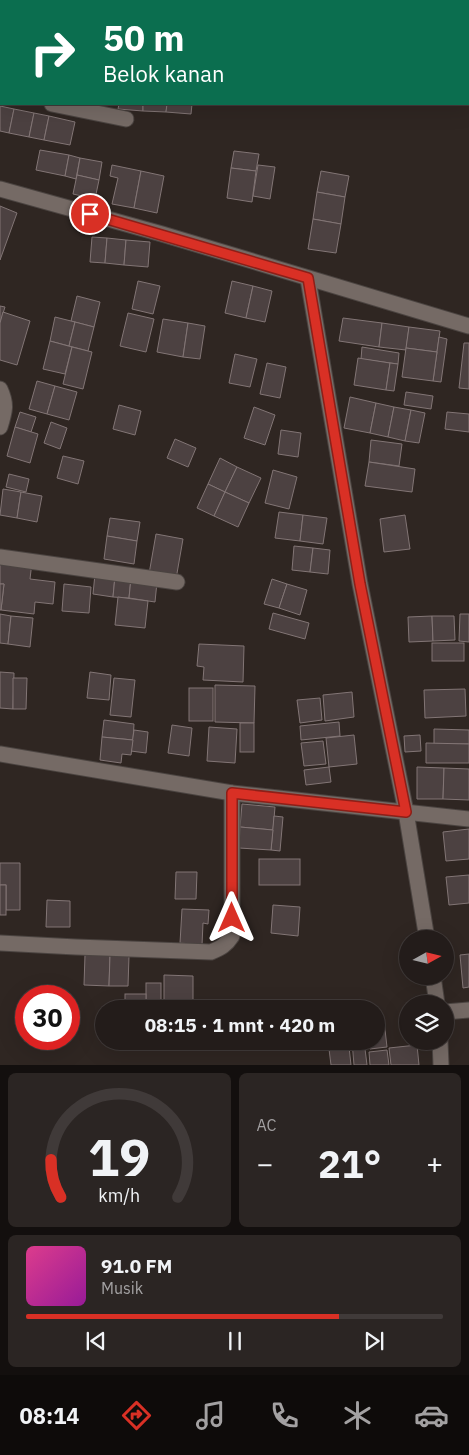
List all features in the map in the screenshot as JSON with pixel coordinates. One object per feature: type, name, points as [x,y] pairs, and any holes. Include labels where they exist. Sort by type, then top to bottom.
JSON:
[{"type":"street","points":[[57,105],[126,119]]},
{"type":"street","points":[[0,188],[162,234],[469,326]]},
{"type":"street","points":[[308,278],[360,584],[406,812],[426,930]]},
{"type":"street","points":[[0,388],[4,398],[5,410],[0,427]]},
{"type":"street","points":[[0,557],[177,582]]},
{"type":"street","points":[[0,754],[232,793],[469,819]]},
{"type":"street","points":[[0,943],[211,952],[221,948],[227,944],[232,936],[232,793]]},
{"type":"street","points":[[454,1011],[469,1010]]},
{"type":"street","points":[[441,1050],[442,1065]]},
{"type":"building","points":[[119,105],[143,105],[143,111],[118,109]]},
{"type":"building","points":[[143,105],[167,105],[166,112],[143,111]]},
{"type":"building","points":[[167,105],[192,105],[191,114],[166,112]]},
{"type":"building","points":[[0,106],[14,109],[9,133],[0,131]]},
{"type":"building","points":[[14,109],[34,113],[29,137],[9,133]]},
{"type":"building","points":[[34,113],[49,116],[44,140],[29,137]]},
{"type":"building","points":[[49,116],[75,122],[70,145],[44,140]]},
{"type":"building","points":[[40,150],[69,155],[65,176],[36,170]]},
{"type":"building","points":[[234,151],[259,154],[256,171],[231,168]]},
{"type":"building","points":[[69,155],[80,158],[76,179],[65,176]]},
{"type":"building","points":[[80,158],[102,162],[99,180],[77,175]]},
{"type":"building","points":[[112,165],[141,171],[134,208],[112,204],[118,178],[110,176]]},
{"type":"building","points":[[258,165],[275,167],[270,199],[253,196]]},
{"type":"building","points":[[231,168],[256,171],[252,202],[227,198]]},
{"type":"building","points":[[141,171],[164,176],[157,213],[134,208]]},
{"type":"building","points":[[321,171],[349,176],[345,197],[317,192]]},
{"type":"building","points":[[77,175],[99,180],[95,199],[73,194]]},
{"type":"building","points":[[317,192],[345,197],[341,224],[313,219]]},
{"type":"building","points":[[0,206],[17,213],[0,260]]},
{"type":"building","points":[[313,219],[341,224],[336,253],[308,249]]},
{"type":"building","points":[[92,237],[107,238],[105,263],[90,262]]},
{"type":"building","points":[[107,238],[126,240],[124,265],[105,263]]},
{"type":"building","points":[[126,240],[150,242],[148,267],[124,265]]},
{"type":"building","points":[[138,281],[160,286],[153,314],[132,309]]},
{"type":"building","points":[[232,281],[253,286],[246,318],[225,313]]},
{"type":"building","points":[[253,286],[272,291],[265,322],[246,318]]},
{"type":"building","points":[[77,296],[100,302],[94,327],[71,321]]},
{"type":"building","points":[[0,306],[5,307],[0,323]]},
{"type":"building","points":[[3,312],[30,321],[17,365],[0,360],[0,323]]},
{"type":"building","points":[[128,313],[154,319],[146,352],[120,346]]},
{"type":"building","points":[[55,317],[75,322],[69,346],[50,341]]},
{"type":"building","points":[[343,318],[382,323],[379,347],[339,341]]},
{"type":"building","points":[[163,319],[188,323],[183,357],[157,352]]},
{"type":"building","points":[[75,322],[94,327],[88,351],[69,346]]},
{"type":"building","points":[[188,323],[205,326],[200,359],[183,357]]},
{"type":"building","points":[[382,323],[409,327],[406,350],[379,347]]},
{"type":"building","points":[[409,327],[440,331],[437,352],[406,348]]},
{"type":"building","points":[[439,337],[447,339],[441,382],[433,381]]},
{"type":"building","points":[[50,341],[72,347],[65,374],[43,369]]},
{"type":"building","points":[[464,343],[469,343],[469,389],[459,388]]},
{"type":"building","points":[[72,347],[92,352],[83,389],[63,384]]},
{"type":"building","points":[[362,347],[399,353],[398,364],[361,359]]},
{"type":"building","points":[[406,348],[437,352],[433,381],[402,377]]},
{"type":"building","points":[[235,354],[257,359],[250,387],[229,383]]},
{"type":"building","points":[[358,358],[390,363],[386,390],[354,385]]},
{"type":"building","points":[[267,363],[286,367],[280,398],[260,394]]},
{"type":"building","points":[[390,363],[398,364],[394,391],[386,390]]},
{"type":"building","points":[[37,381],[55,386],[47,414],[29,409]]},
{"type":"building","points":[[55,386],[77,392],[69,420],[47,414]]},
{"type":"building","points":[[406,392],[433,396],[431,409],[404,405]]},
{"type":"building","points":[[350,397],[376,403],[370,433],[344,428]]},
{"type":"building","points":[[376,403],[394,407],[388,437],[370,433]]},
{"type":"building","points":[[119,405],[141,411],[135,435],[113,429]]},
{"type":"building","points":[[254,407],[275,415],[265,445],[244,438]]},
{"type":"building","points":[[394,407],[411,410],[405,441],[388,437]]},
{"type":"building","points":[[411,410],[425,413],[419,443],[405,441]]},
{"type":"building","points":[[20,412],[36,417],[31,432],[15,427]]},
{"type":"building","points":[[447,412],[469,414],[469,432],[445,429]]},
{"type":"building","points":[[51,422],[67,428],[60,449],[44,443]]},
{"type":"building","points":[[15,427],[38,434],[30,463],[7,456]]},
{"type":"building","points":[[281,430],[301,433],[298,457],[278,454]]},
{"type":"building","points":[[175,439],[196,448],[188,467],[167,458]]},
{"type":"building","points":[[371,440],[402,444],[399,466],[369,462]]},
{"type":"building","points":[[63,456],[84,461],[78,484],[57,478]]},
{"type":"building","points":[[220,458],[237,467],[225,492],[208,484]]},
{"type":"building","points":[[369,462],[415,469],[412,492],[365,486]]},
{"type":"building","points":[[237,467],[261,478],[249,503],[225,492]]},
{"type":"building","points":[[273,470],[297,477],[289,509],[265,503]]},
{"type":"building","points":[[9,474],[29,479],[26,492],[6,487]]},
{"type":"building","points":[[208,484],[225,492],[214,516],[197,508]]},
{"type":"building","points":[[3,489],[21,492],[17,518],[0,515]]},
{"type":"building","points":[[21,492],[42,496],[37,522],[17,518]]},
{"type":"building","points":[[225,492],[249,503],[238,527],[214,516]]},
{"type":"building","points":[[279,512],[303,515],[300,541],[275,538]]},
{"type":"building","points":[[303,515],[327,518],[323,544],[300,541]]},
{"type":"building","points":[[405,515],[410,549],[384,552],[380,519]]},
{"type":"building","points":[[110,518],[140,522],[137,541],[107,536]]},
{"type":"building","points":[[156,534],[183,539],[176,579],[149,574]]},
{"type":"building","points":[[107,536],[137,541],[134,564],[104,559]]},
{"type":"building","points":[[294,546],[313,548],[310,572],[292,570]]},
{"type":"building","points":[[313,548],[330,550],[328,574],[310,572]]},
{"type":"building","points":[[0,559],[32,562],[30,579],[55,582],[53,604],[35,602],[34,614],[1,610],[4,584],[0,584]]},
{"type":"building","points":[[95,574],[115,576],[113,597],[93,594]]},
{"type":"building","points":[[115,576],[131,578],[129,598],[113,597]]},
{"type":"building","points":[[131,578],[157,582],[155,602],[129,598]]},
{"type":"building","points":[[272,579],[287,584],[279,608],[264,604]]},
{"type":"building","points":[[0,584],[4,584],[1,610],[0,610]]},
{"type":"building","points":[[64,584],[91,587],[89,613],[62,611]]},
{"type":"building","points":[[287,584],[307,590],[300,615],[279,608]]},
{"type":"building","points":[[118,597],[148,601],[145,628],[115,625]]},
{"type":"building","points":[[273,613],[309,623],[305,639],[269,629]]},
{"type":"building","points":[[0,614],[11,616],[8,644],[0,643]]},
{"type":"building","points":[[460,614],[469,614],[469,642],[459,641]]},
{"type":"building","points":[[11,616],[33,618],[30,647],[8,644]]},
{"type":"building","points":[[432,616],[433,641],[409,642],[408,617]]},
{"type":"building","points":[[432,616],[454,616],[455,640],[433,641]]},
{"type":"building","points":[[432,643],[464,643],[464,661],[432,661]]},
{"type":"building","points":[[199,644],[244,646],[243,682],[203,680],[204,667],[197,666]]},
{"type":"building","points":[[0,672],[14,673],[13,709],[0,708]]},
{"type":"building","points":[[90,672],[111,675],[109,700],[87,698]]},
{"type":"building","points":[[13,678],[27,678],[26,709],[13,709]]},
{"type":"building","points":[[114,678],[135,680],[131,717],[110,715]]},
{"type":"building","points":[[215,685],[255,686],[254,723],[215,722]]},
{"type":"building","points":[[189,688],[213,688],[213,721],[189,721]]},
{"type":"building","points":[[465,689],[466,716],[425,718],[424,690]]},
{"type":"building","points":[[352,692],[354,717],[325,721],[323,695]]},
{"type":"building","points":[[320,698],[322,720],[300,723],[297,700]]},
{"type":"building","points":[[104,720],[134,724],[133,740],[102,737]]},
{"type":"building","points":[[339,722],[340,736],[301,740],[300,726]]},
{"type":"building","points":[[240,723],[254,723],[254,752],[240,752]]},
{"type":"building","points":[[172,725],[192,728],[189,756],[168,753]]},
{"type":"building","points":[[209,727],[237,729],[235,763],[207,761]]},
{"type":"building","points":[[434,729],[469,730],[469,744],[434,744]]},
{"type":"building","points":[[134,730],[148,732],[146,753],[131,751]]},
{"type":"building","points":[[354,735],[357,764],[329,767],[326,738]]},
{"type":"building","points":[[420,735],[421,751],[405,752],[404,736]]},
{"type":"building","points":[[102,737],[133,740],[131,755],[122,754],[121,763],[100,760]]},
{"type":"building","points":[[323,741],[326,764],[304,766],[301,743]]},
{"type":"building","points":[[426,743],[469,744],[469,763],[426,763]]},
{"type":"building","points":[[329,767],[331,782],[306,785],[304,770]]},
{"type":"building","points":[[417,767],[444,768],[443,799],[417,799]]},
{"type":"building","points":[[444,768],[469,769],[469,800],[443,799]]},
{"type":"building","points":[[242,804],[275,807],[273,830],[240,827]]},
{"type":"building","points":[[274,816],[283,817],[280,851],[271,850]]},
{"type":"building","points":[[240,827],[273,830],[271,850],[239,848]]},
{"type":"building","points":[[469,829],[469,859],[446,861],[443,832]]},
{"type":"building","points":[[259,859],[300,859],[300,885],[259,885]]},
{"type":"building","points":[[0,863],[20,863],[20,910],[6,910],[6,885],[0,885]]},
{"type":"building","points":[[176,872],[197,872],[196,899],[175,899]]},
{"type":"building","points":[[469,875],[469,903],[449,905],[446,877]]},
{"type":"building","points":[[0,885],[6,885],[6,915],[0,915]]},
{"type":"building","points":[[47,900],[70,901],[70,927],[46,927]]},
{"type":"building","points":[[273,905],[300,907],[298,936],[271,933]]},
{"type":"building","points":[[182,909],[209,910],[208,924],[203,923],[202,945],[180,943]]},
{"type":"building","points":[[469,954],[469,987],[463,988],[460,955]]},
{"type":"building","points":[[85,955],[110,955],[109,986],[84,985]]},
{"type":"building","points":[[110,955],[129,956],[128,986],[109,986]]},
{"type":"building","points":[[164,975],[193,976],[193,1000],[164,1000]]},
{"type":"building","points":[[146,983],[161,983],[161,1000],[146,1000]]},
{"type":"building","points":[[125,994],[146,994],[146,1000],[125,1000]]},
{"type":"building","points":[[385,1030],[387,1047],[385,1047]]},
{"type":"building","points":[[399,1047],[399,1050],[418,1050],[419,1065],[391,1065],[389,1048]]},
{"type":"building","points":[[329,1050],[349,1050],[351,1065],[331,1065]]},
{"type":"building","points":[[353,1050],[365,1050],[367,1065],[354,1065]]},
{"type":"building","points":[[387,1050],[389,1065],[370,1065],[369,1052]]},
{"type":"route","points":[[90,214],[308,278],[360,584],[406,812],[232,793],[232,918]]}]
